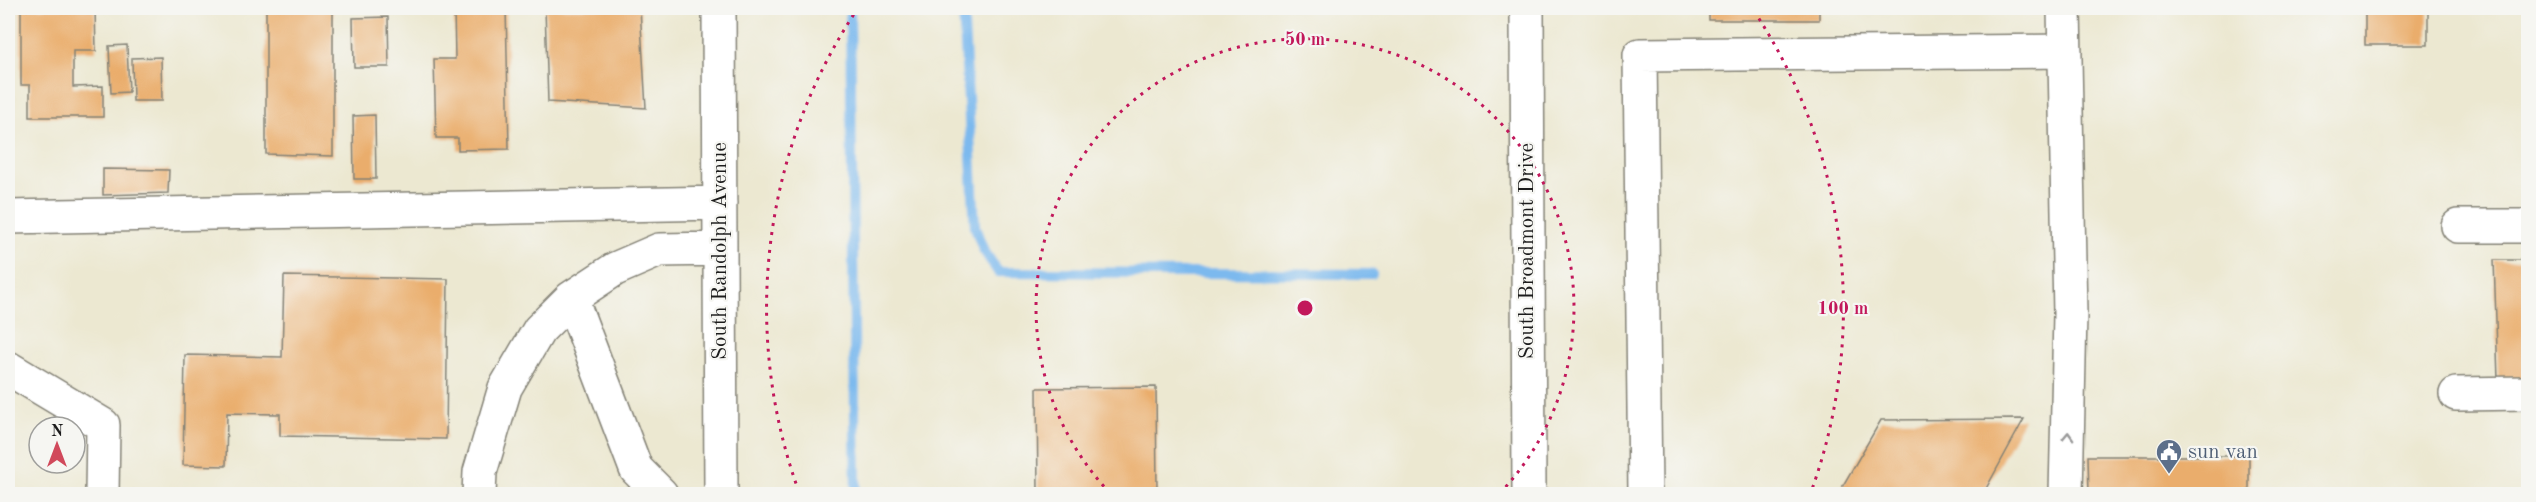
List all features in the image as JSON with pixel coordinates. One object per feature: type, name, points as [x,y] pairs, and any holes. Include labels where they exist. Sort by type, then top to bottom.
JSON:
[{"type":"street","name":"South Randolph Avenue","points":[[719,8],[721,495]]},
{"type":"street","name":"South Broadmont Drive","points":[[1527,8],[1529,495]]},
{"type":"street","points":[[2064,8],[2070,321],[2066,495]]},
{"type":"street","points":[[1645,495],[1640,55],[2065,51]]},
{"type":"street","points":[[8,217],[720,203]]},
{"type":"street","points":[[2458,226],[2529,226]]},
{"type":"street","points":[[479,495],[480,472],[506,388],[539,330],[571,297],[615,269],[659,250],[720,249]]},
{"type":"street","points":[[571,297],[636,469],[661,495]]},
{"type":"street","points":[[8,368],[103,425],[102,495]]},
{"type":"street","points":[[2456,394],[2529,393]]},
{"type":"building","points":[[21,8],[95,8],[96,51],[73,51],[73,87],[103,86],[103,117],[30,117],[30,85],[21,85]]},
{"type":"building","points":[[266,8],[333,8],[333,156],[266,154]]},
{"type":"building","points":[[454,8],[506,8],[509,149],[458,150],[458,138],[436,138],[434,59],[455,59]]},
{"type":"building","points":[[545,8],[640,8],[646,108],[548,102]]},
{"type":"building","points":[[1709,8],[1819,8],[1819,20],[1709,20]]},
{"type":"building","points":[[2365,8],[2428,8],[2428,45],[2365,45]]},
{"type":"building","points":[[388,17],[389,67],[354,67],[353,18]]},
{"type":"building","points":[[127,45],[129,92],[111,93],[109,46]]},
{"type":"building","points":[[161,57],[162,101],[133,101],[132,58]]},
{"type":"building","points":[[375,115],[376,179],[354,179],[353,116]]},
{"type":"building","points":[[103,169],[169,170],[168,193],[103,195]]},
{"type":"building","points":[[2494,260],[2528,260],[2528,380],[2498,380]]},
{"type":"building","points":[[284,276],[448,279],[446,439],[280,436],[280,414],[227,413],[226,466],[183,465],[185,355],[282,357]]},
{"type":"building","points":[[1156,387],[1157,494],[1038,494],[1037,388]]},
{"type":"building","points":[[2024,419],[1983,494],[1838,494],[1881,420]]},
{"type":"building","name":"sun van","points":[[2088,456],[2249,456],[2249,494],[2089,494]]},
{"type":"waterway","points":[[850,8],[856,494]]},
{"type":"waterway","points":[[963,8],[975,227],[983,249],[998,272],[1372,274]]},
{"type":"place","name":"sun van","points":[[2169,475]]}]
